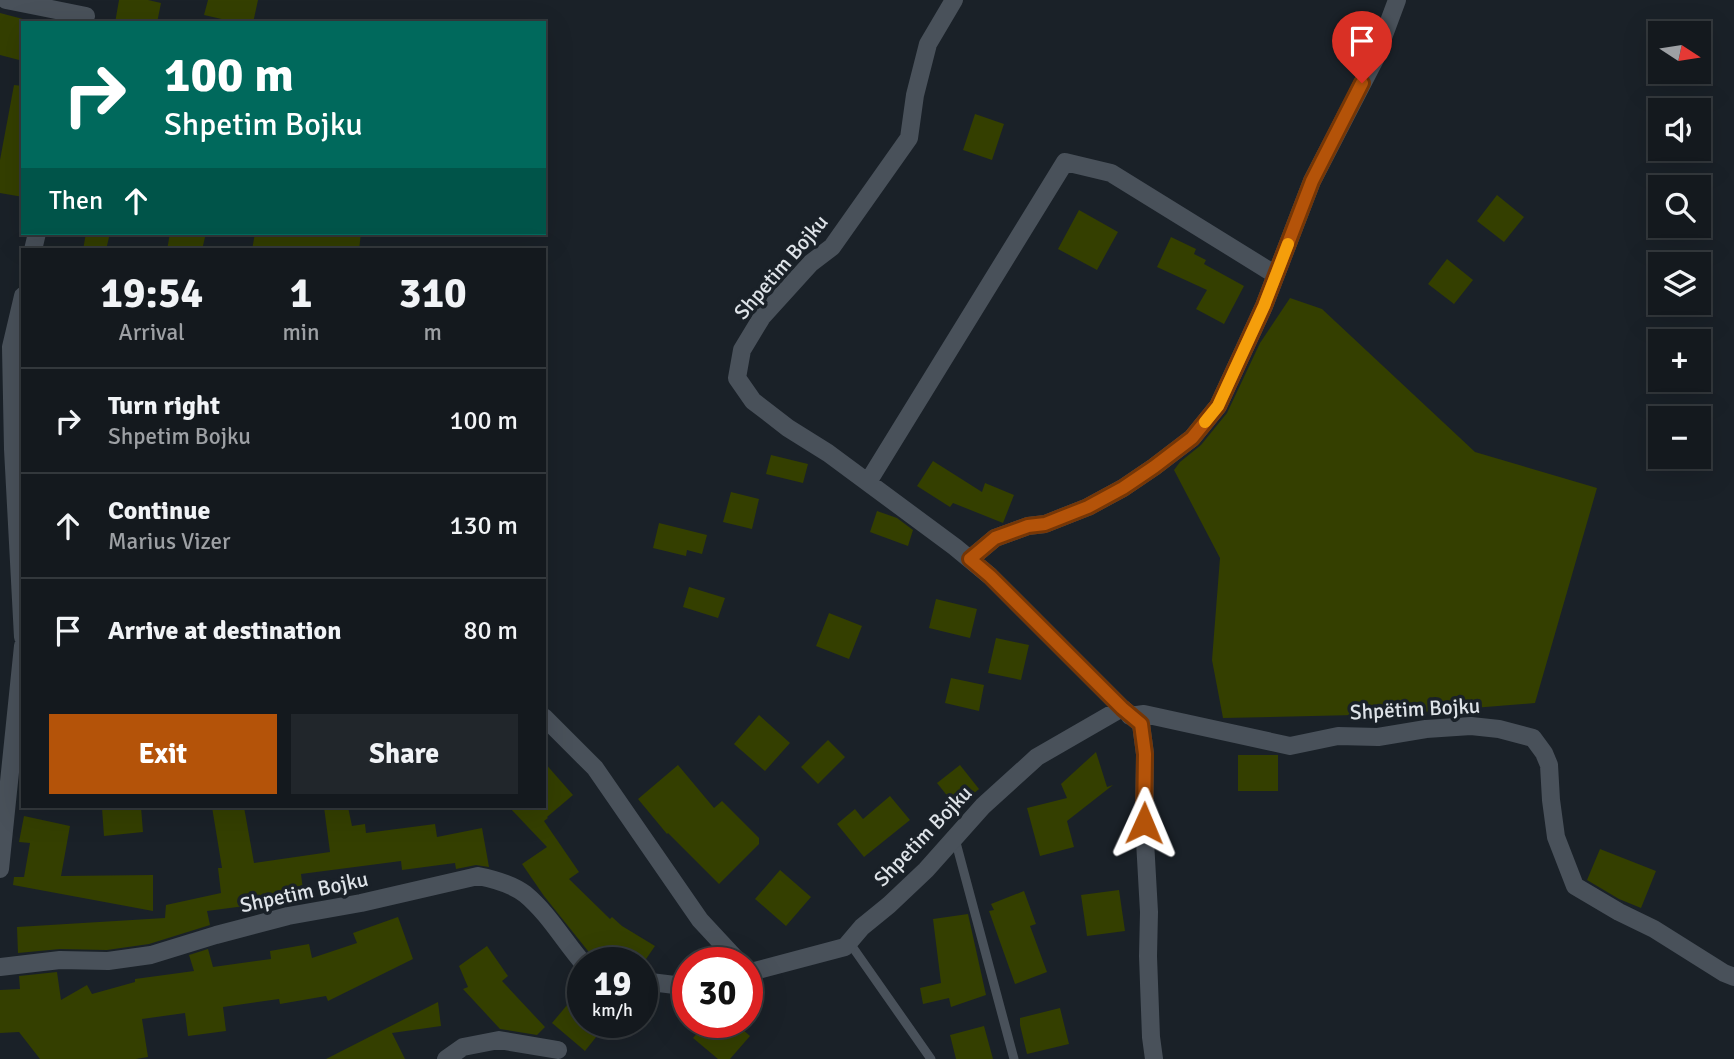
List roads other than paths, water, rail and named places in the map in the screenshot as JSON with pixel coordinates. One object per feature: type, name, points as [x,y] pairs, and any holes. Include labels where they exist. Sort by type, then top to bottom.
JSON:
[{"type":"street","points":[[6,0],[87,13]]},
{"type":"street","name":"Shpetim Bojku","points":[[954,0],[928,44],[915,95],[909,138],[832,247],[811,263],[762,317],[742,350],[737,378],[753,401],[868,482],[990,576],[1141,724],[1145,754],[1144,823],[1154,1059]]},
{"type":"street","points":[[970,559],[995,538],[1028,526],[1045,524],[1088,507],[1123,488],[1192,438],[1218,406],[1264,306],[1312,181],[1375,59],[1397,0]]},
{"type":"street","points":[[868,482],[1065,162],[1111,173],[1276,275]]},
{"type":"street","points":[[21,313],[17,347],[21,564]]},
{"type":"street","points":[[0,869],[17,747],[21,670]]},
{"type":"street","name":"Shpetim Bojku","points":[[763,966],[845,947],[862,927],[926,870],[983,806],[1037,757],[1126,712]]},
{"type":"street","name":"Shpëtim Bojku","points":[[1126,712],[1290,746],[1338,736],[1378,737],[1471,726],[1499,729],[1533,738],[1549,765],[1556,837],[1575,886],[1734,977]]},
{"type":"street","name":"Shpetim Bojku","points":[[546,719],[595,768],[701,920],[725,947]]},
{"type":"street","name":"Shpetim Bojku","points":[[0,967],[60,960],[108,961],[151,955],[288,916],[361,903],[478,876],[492,879],[523,893],[570,947]]},
{"type":"street","points":[[446,1059],[499,1040],[558,1050]]},
{"type":"lane","points":[[955,839],[1014,1059]]},
{"type":"lane","points":[[849,942],[931,1059]]}]
